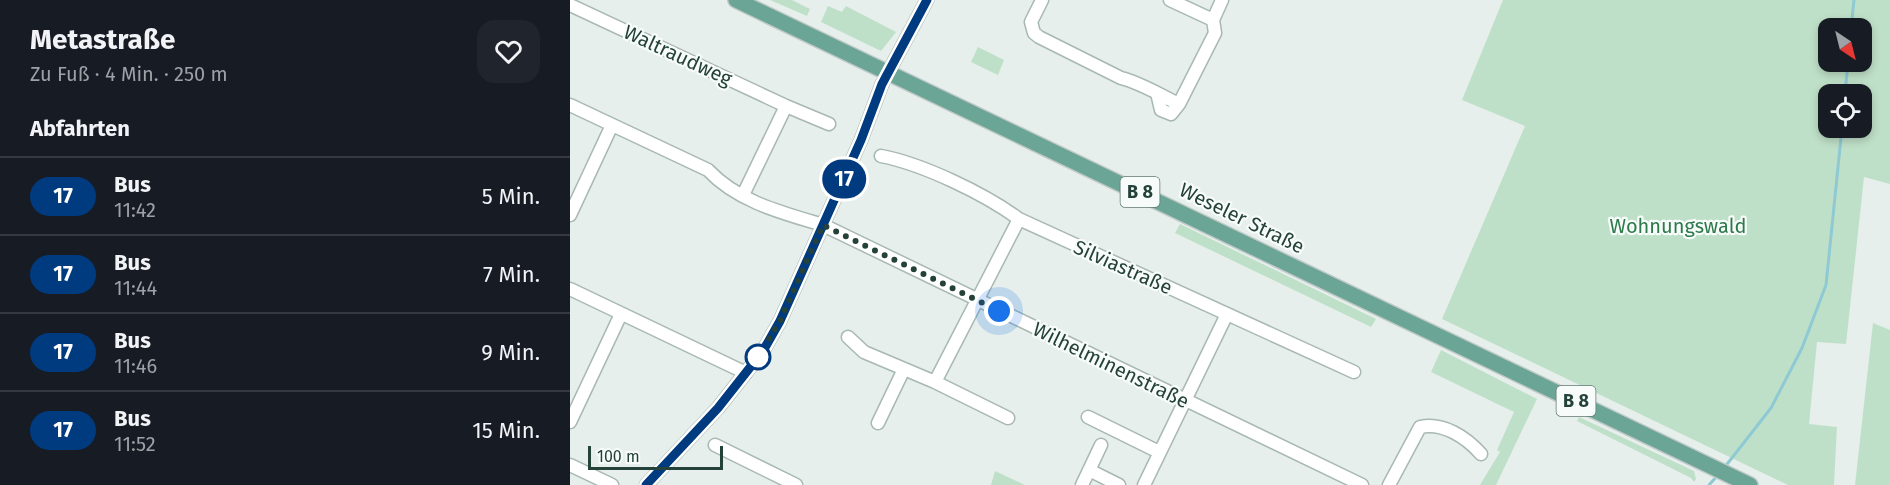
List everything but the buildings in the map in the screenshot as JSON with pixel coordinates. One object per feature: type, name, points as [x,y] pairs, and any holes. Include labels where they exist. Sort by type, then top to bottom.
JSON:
[{"type":"main road","name":"Weseler Straße","points":[[736,0],[1750,485]]},
{"type":"street","points":[[646,485],[718,408],[746,374],[780,321],[861,140],[888,72],[911,34],[927,0]]},
{"type":"street","points":[[1041,0],[1031,22],[1034,33],[1157,93],[1161,110],[1171,114],[1179,104],[1215,33],[1213,20],[1222,0]]},
{"type":"street","points":[[1170,0],[1213,20]]},
{"type":"street","name":"Waltraudweg","points":[[570,5],[829,124]]},
{"type":"street","name":"Wilhelminenstraße","points":[[570,105],[708,170],[723,185],[781,214],[823,225],[1362,485]]},
{"type":"street","points":[[743,195],[786,106]]},
{"type":"street","points":[[570,215],[612,124]]},
{"type":"street","name":"Silviastraße","points":[[881,156],[908,161],[1004,208],[1019,219],[1354,372]]},
{"type":"street","points":[[935,382],[1019,219]]},
{"type":"street","points":[[570,289],[746,374]]},
{"type":"street","points":[[570,422],[621,314]]},
{"type":"street","points":[[1144,485],[1183,400],[1227,314]]},
{"type":"street","points":[[848,337],[864,352],[935,382],[1008,418]]},
{"type":"street","points":[[878,423],[904,369]]},
{"type":"street","points":[[1088,417],[1159,452]]},
{"type":"street","points":[[1389,485],[1420,428],[1433,424],[1468,440],[1481,454]]},
{"type":"street","points":[[715,445],[796,485]]},
{"type":"street","points":[[1082,485],[1101,445]]},
{"type":"street","points":[[570,465],[612,485]]},
{"type":"street","points":[[1089,470],[1119,485]]},
{"type":"green space","points":[[770,0],[792,0],[810,9],[807,16]]},
{"type":"green space","name":"Wohnungswald","points":[[1503,0],[1890,0],[1890,184],[1864,177],[1846,344],[1817,342],[1809,424],[1837,427],[1834,485],[1788,485],[1442,319],[1525,126],[1462,100]]},
{"type":"green space","points":[[828,6],[842,12],[846,6],[896,32],[881,51],[821,22]]},
{"type":"green space","points":[[978,47],[1004,60],[998,75],[971,62]]},
{"type":"green space","points":[[1180,224],[1376,319],[1371,327],[1175,233]]},
{"type":"green space","points":[[1873,323],[1890,330],[1890,485],[1855,485]]},
{"type":"green space","points":[[1441,350],[1537,399],[1496,485],[1480,485],[1500,452],[1497,450],[1514,412],[1431,372]]},
{"type":"green space","points":[[1579,417],[1694,471],[1696,479],[1694,482],[1691,478],[1577,421]]},
{"type":"green space","points":[[995,471],[1025,485],[991,485]]},
{"type":"waterway","points":[[1852,18],[1854,0]]},
{"type":"waterway","points":[[1846,84],[1847,72]]},
{"type":"waterway","points":[[1724,468],[1771,408],[1802,348],[1826,285],[1841,138]]},
{"type":"waterway","points":[[1709,485],[1718,475]]},
{"type":"bus line","name":"17","points":[[646,485],[718,408],[763,351],[780,321],[861,140],[882,84],[911,34],[927,0]]},
{"type":"route","points":[[758,357],[780,321],[823,225],[999,311]]}]
